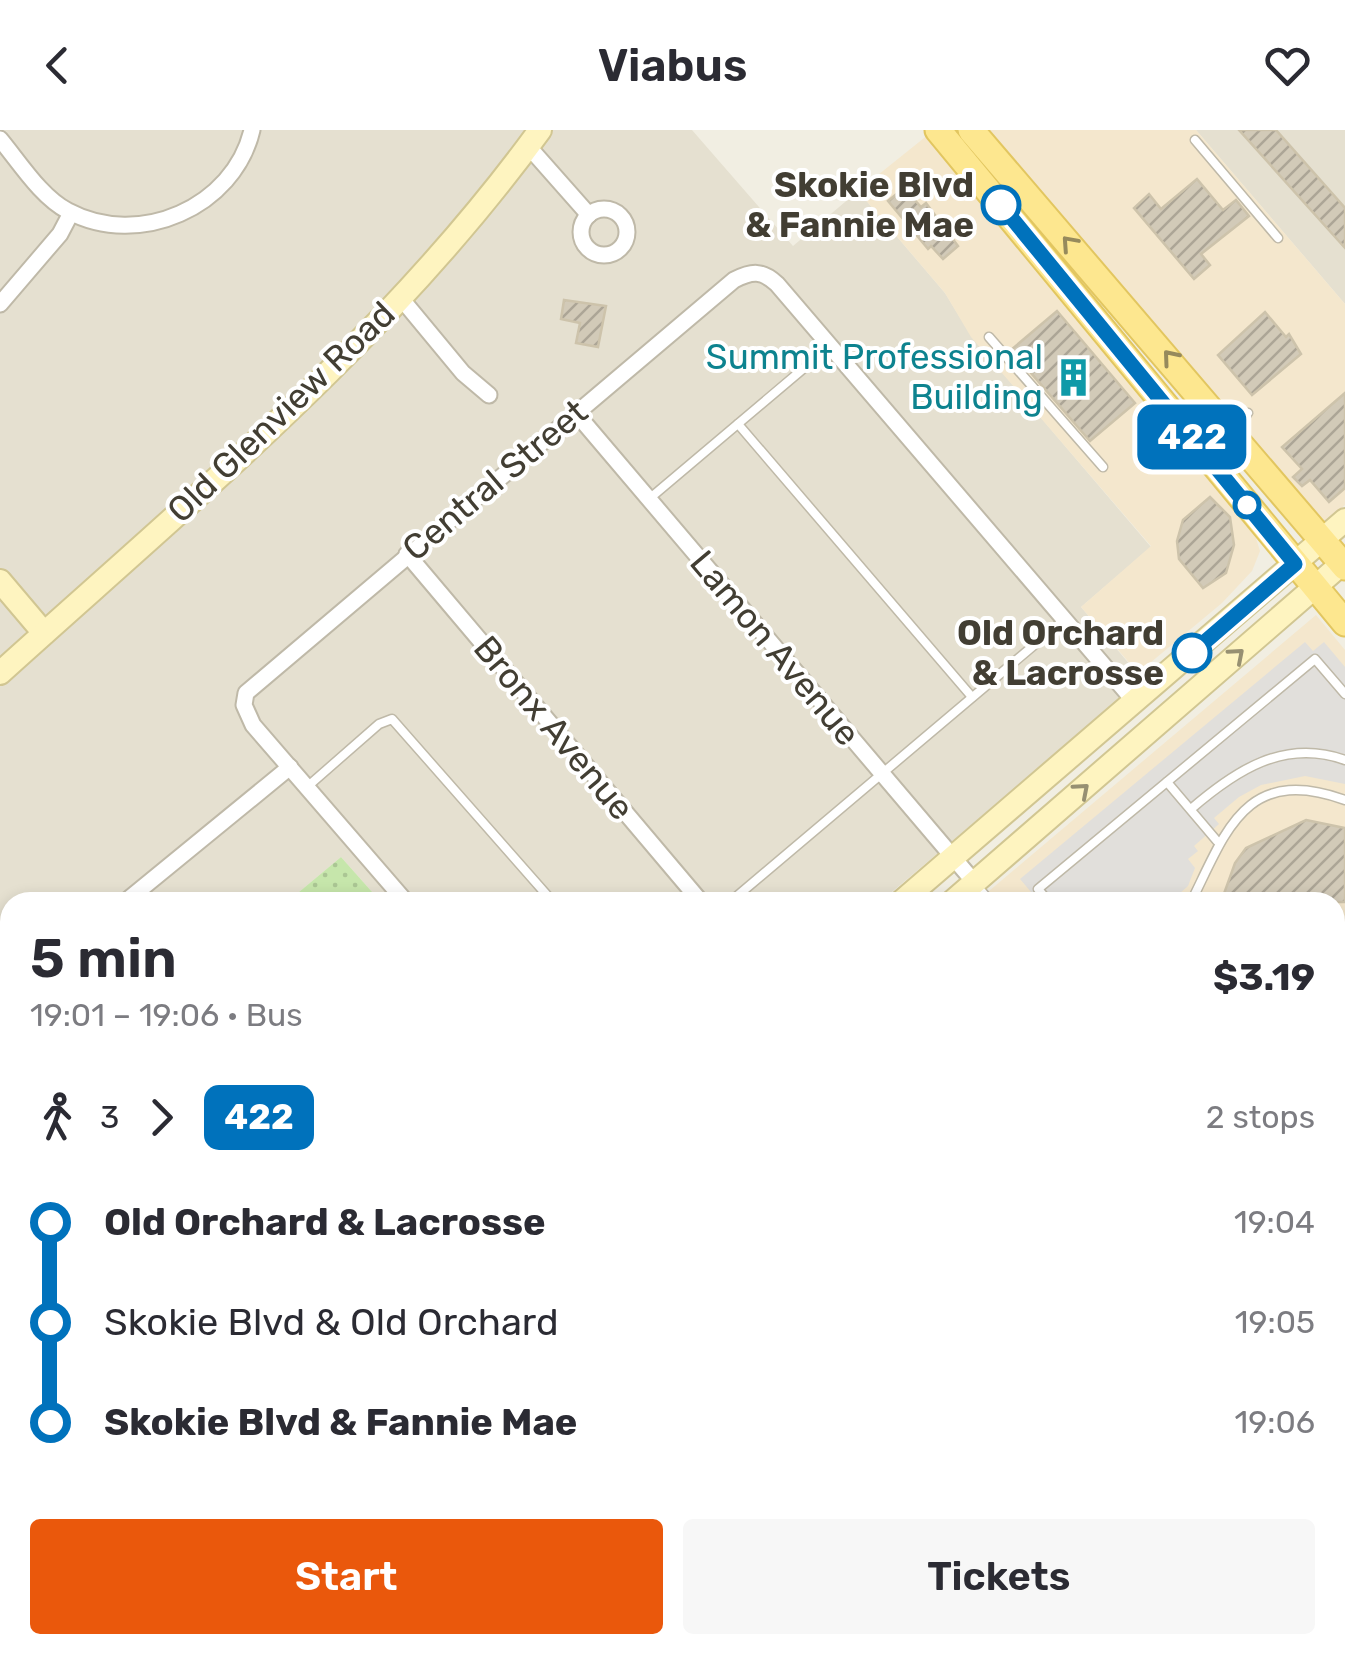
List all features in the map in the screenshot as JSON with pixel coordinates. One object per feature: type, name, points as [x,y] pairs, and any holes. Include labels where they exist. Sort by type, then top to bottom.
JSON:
[{"type":"main road","points":[[938,130],[1345,623]]},
{"type":"main road","points":[[964,892],[1344,564],[1239,421],[971,130]]},
{"type":"main road","name":"Old Glenview Road","points":[[0,673],[251,446],[400,298],[534,138]]},
{"type":"main road","points":[[913,892],[1345,520]]},
{"type":"main road","points":[[0,581],[44,633]]},
{"type":"street","points":[[0,139],[48,195],[71,213],[132,225],[192,209],[211,196],[240,164],[252,130]]},
{"type":"street","points":[[534,138],[589,215]]},
{"type":"street","points":[[0,304],[60,234],[71,213]]},
{"type":"street","name":"Central Street","points":[[290,767],[254,725],[244,705],[254,683],[734,280],[761,273],[777,284],[830,346]]},
{"type":"street","points":[[400,298],[462,373],[489,395]]},
{"type":"street","points":[[830,346],[1135,702]]},
{"type":"street","name":"Lamon Avenue","points":[[575,412],[975,883]]},
{"type":"street","name":"Bronx Avenue","points":[[407,554],[693,892]]},
{"type":"street","points":[[137,892],[290,767],[398,892]]},
{"type":"lane","points":[[1195,140],[1278,238]]},
{"type":"lane","points":[[989,336],[1104,466]]},
{"type":"lane","points":[[649,500],[830,346]]},
{"type":"lane","points":[[738,424],[972,697]]},
{"type":"lane","points":[[742,892],[1065,619]]},
{"type":"lane","points":[[1041,892],[1038,889],[1315,658],[1345,694]]},
{"type":"lane","points":[[308,786],[379,724],[392,720],[544,892]]},
{"type":"lane","points":[[1191,809],[1253,763],[1306,753],[1345,760]]},
{"type":"lane","points":[[1168,782],[1218,841]]},
{"type":"lane","points":[[1195,892],[1218,841],[1244,810],[1276,794],[1308,790],[1345,800]]},
{"type":"lane","points":[[975,883],[983,892]]},
{"type":"shaded area","points":[[0,130],[692,130],[793,246],[858,191],[945,293],[972,337],[1151,547],[1081,607],[1143,680],[892,892],[372,892],[341,857],[299,892],[0,892]]},
{"type":"shaded area","points":[[983,130],[1196,130],[1345,304],[1345,505],[1323,524]]},
{"type":"shaded area","points":[[1196,130],[1345,130],[1345,304]]},
{"type":"shaded area","points":[[929,134],[1255,535],[1260,551],[1252,571],[1222,603],[1138,673],[1081,607],[1151,546],[971,337],[945,293],[858,191]]},
{"type":"shaded area","points":[[1316,615],[1345,650],[1345,892],[988,892]]},
{"type":"shaded area","points":[[1305,642],[1313,651],[1324,642],[1345,667],[1345,784],[1305,776],[1261,785],[1239,797],[1214,818],[1219,824],[1194,846],[1198,851],[1188,859],[1195,868],[1181,892],[1031,892],[1020,879]]},
{"type":"green space","points":[[341,857],[372,892],[299,892]]},
{"type":"building","points":[[1239,130],[1276,130],[1345,208],[1345,248]]},
{"type":"building","points":[[1197,179],[1223,210],[1236,200],[1249,216],[1201,254],[1210,265],[1194,279],[1134,208],[1149,194],[1161,209]]},
{"type":"building","points":[[904,188],[921,207],[926,203],[958,246],[943,259],[931,246],[928,249],[888,201]]},
{"type":"building","points":[[564,300],[606,306],[598,347],[576,343],[580,323],[561,319]]},
{"type":"building","name":"Summit Professional Building","points":[[1057,311],[1135,403],[1090,441],[1011,350]]},
{"type":"building","points":[[1265,312],[1286,337],[1289,334],[1301,354],[1252,395],[1218,355]]},
{"type":"building","points":[[1345,393],[1345,488],[1329,502],[1310,480],[1302,486],[1293,477],[1302,469],[1282,447]]},
{"type":"building","points":[[1210,497],[1230,517],[1234,545],[1226,573],[1203,588],[1179,559],[1177,541],[1183,520]]},
{"type":"building","points":[[1306,820],[1345,828],[1345,892],[1225,892],[1235,863],[1246,848]]},
{"type":"bus line","name":"422","points":[[1001,205],[1295,564],[1192,653]]},
{"type":"place","name":"Skokie Blvd & Fannie Mae","points":[[1001,205]]},
{"type":"place","name":"Summit Professional Building","points":[[1073,377]]},
{"type":"place","name":"Old Orchard & Lacrosse","points":[[1192,653]]}]
